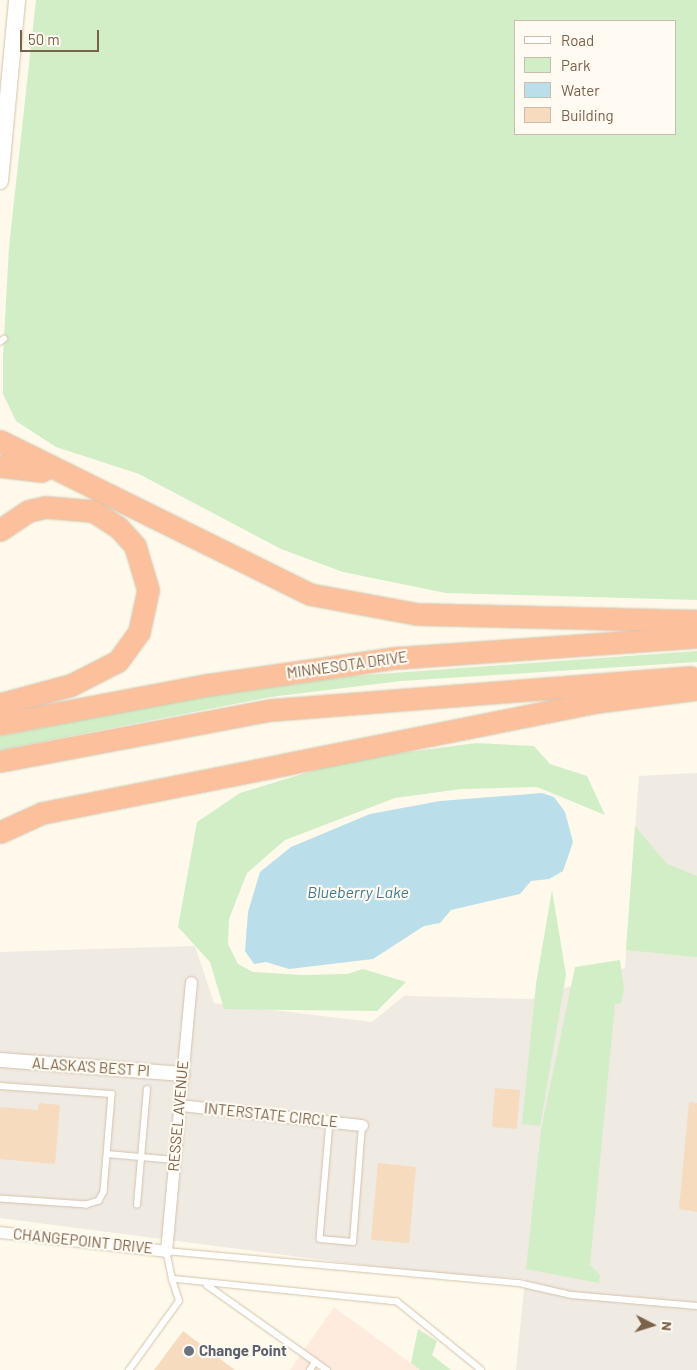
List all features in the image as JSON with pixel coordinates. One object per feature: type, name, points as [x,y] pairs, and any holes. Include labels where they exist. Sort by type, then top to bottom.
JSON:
[{"type":"highway","points":[[0,441],[62,474],[117,496],[247,567],[331,600],[417,614],[697,621]]},
{"type":"highway","points":[[0,466],[62,474]]},
{"type":"highway","points":[[0,530],[21,514],[45,507],[93,511],[118,527],[135,546],[148,590],[139,632],[118,661],[71,685],[0,704]]},
{"type":"highway","name":"MINNESOTA DRIVE","points":[[0,724],[207,685],[395,658],[697,637]]},
{"type":"highway","points":[[0,761],[271,710],[537,686],[697,677]]},
{"type":"highway","points":[[0,832],[42,813],[596,702],[697,689]]},
{"type":"main road","points":[[0,181],[17,0]]},
{"type":"street","name":"RESSEL AVENUE","points":[[166,1251],[191,982]]},
{"type":"street","name":"ALASKA'S BEST PI","points":[[0,1060],[182,1074]]},
{"type":"street","name":"INTERSTATE CIRCLE","points":[[180,1105],[362,1125]]},
{"type":"street","name":"CHANGEPOINT DRIVE","points":[[0,1232],[166,1251]]},
{"type":"lane","points":[[0,1086],[112,1094],[107,1154],[99,1201],[87,1205],[0,1199]]},
{"type":"lane","points":[[137,1205],[147,1089]]},
{"type":"lane","points":[[330,1122],[320,1240],[353,1242],[362,1125]]},
{"type":"lane","points":[[107,1154],[174,1160]]},
{"type":"lane","points":[[129,1370],[178,1301],[166,1251],[519,1283],[572,1295],[697,1306]]},
{"type":"lane","points":[[172,1279],[205,1284],[396,1302],[481,1370]]},
{"type":"lane","points":[[205,1284],[326,1370]]},
{"type":"lane","points":[[310,1370],[315,1362]]},
{"type":"shaded area","points":[[697,773],[697,1370],[516,1370],[525,1279],[409,1271],[0,1218],[0,952],[195,946],[214,1003],[372,1022],[404,996],[532,999],[625,968],[639,776]]},
{"type":"shaded area","points":[[334,1307],[420,1370],[290,1370]]},
{"type":"green space","points":[[36,0],[697,0],[697,600],[446,593],[343,572],[281,549],[139,474],[56,447],[16,421],[3,394],[3,356],[9,247]]},
{"type":"green space","points":[[697,651],[697,662],[401,681],[270,697],[0,750],[0,736],[196,698],[351,676]]},
{"type":"green space","points":[[476,743],[534,746],[550,764],[587,776],[605,815],[537,787],[461,789],[395,798],[285,840],[247,873],[229,919],[228,944],[238,964],[253,972],[301,975],[347,974],[363,969],[406,982],[377,1011],[224,1009],[210,962],[178,927],[197,822],[240,793],[348,760]]},
{"type":"green space","points":[[635,826],[667,864],[697,876],[697,957],[626,950]]},
{"type":"green space","points":[[552,890],[566,975],[540,1126],[522,1124],[536,984]]},
{"type":"green space","points":[[620,960],[624,990],[621,1003],[615,1004],[590,1265],[600,1275],[599,1283],[526,1269],[541,1130],[575,967]]},
{"type":"green space","points":[[418,1329],[437,1341],[432,1355],[451,1370],[420,1370],[411,1363]]},
{"type":"water","name":"Blueberry Lake","points":[[542,793],[554,797],[565,812],[573,842],[563,871],[549,879],[531,881],[520,894],[451,910],[440,923],[424,926],[373,959],[289,969],[266,962],[254,964],[245,951],[248,912],[260,872],[291,847],[370,814],[440,801]]},
{"type":"building","points":[[495,1088],[520,1090],[517,1129],[492,1127]]},
{"type":"building","points":[[689,1102],[697,1103],[697,1212],[679,1209]]},
{"type":"building","points":[[39,1103],[60,1105],[55,1164],[0,1159],[0,1107],[38,1110]]},
{"type":"building","points":[[378,1163],[416,1167],[409,1243],[371,1240]]},
{"type":"building","name":"Change Point","points":[[183,1331],[235,1370],[154,1370]]},
{"type":"place","name":"Change Point","points":[[189,1351]]}]
